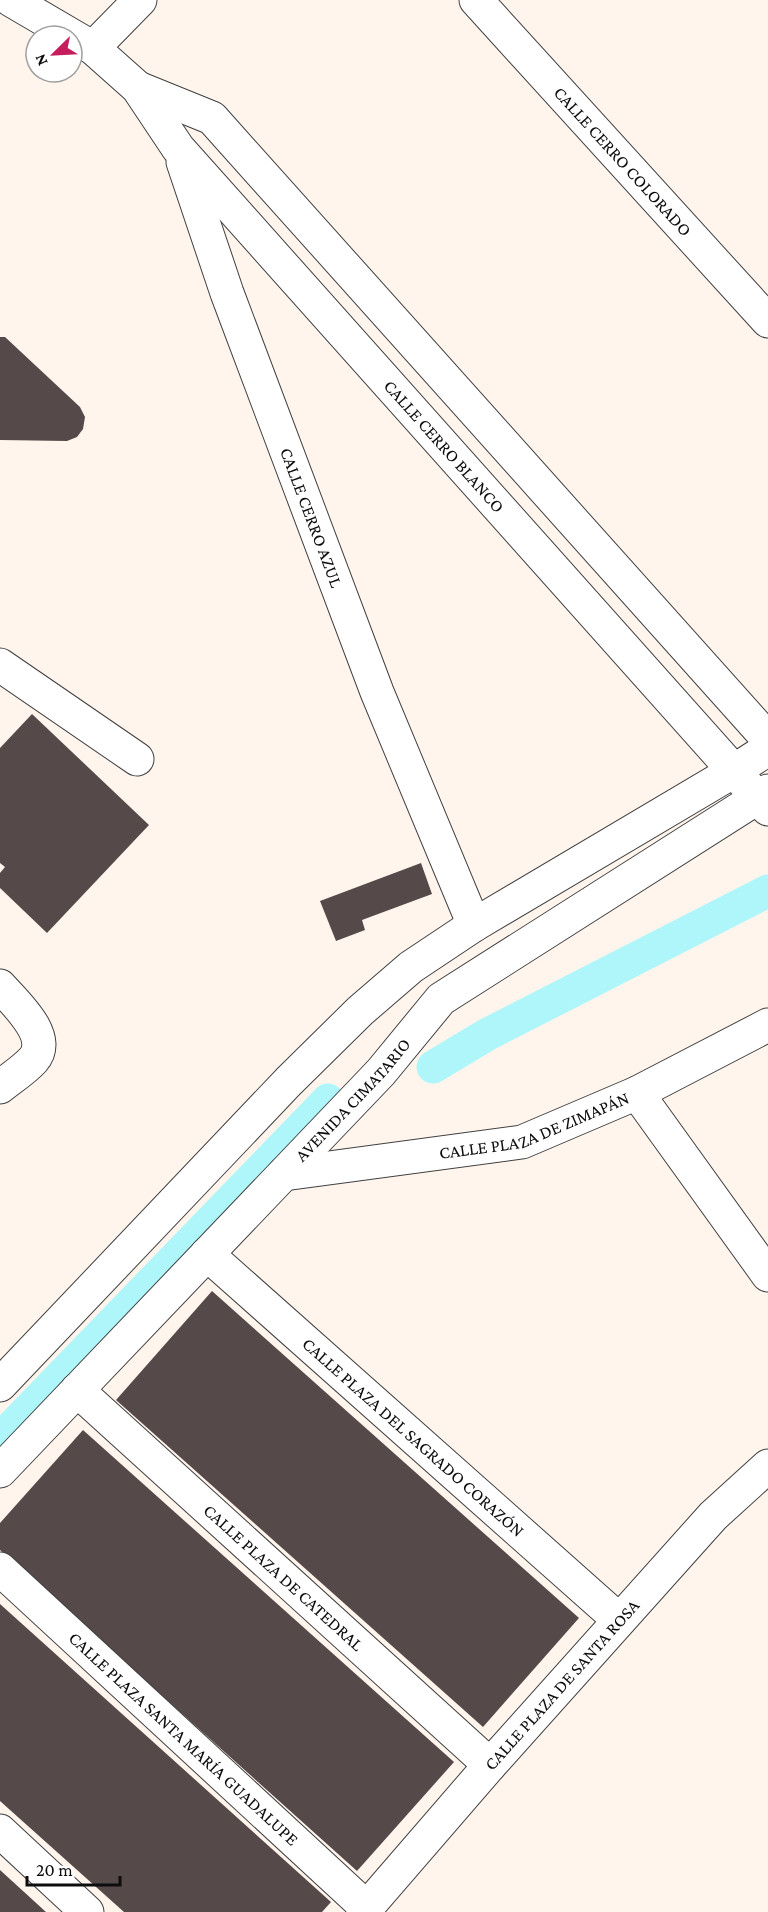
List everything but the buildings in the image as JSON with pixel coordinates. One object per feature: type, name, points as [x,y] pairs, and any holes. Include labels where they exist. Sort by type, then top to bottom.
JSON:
[{"type":"street","name":"CALLE CERRO BLANCO","points":[[11,0],[93,48],[138,88],[178,148],[734,771],[765,799]]},
{"type":"street","points":[[93,48],[140,0]]},
{"type":"street","name":"CALLE CERRO COLORADO","points":[[476,0],[768,321]]},
{"type":"street","name":"CALLE CERRO BLANCO","points":[[138,88],[212,118],[768,739]]},
{"type":"street","points":[[178,148],[212,118]]},
{"type":"street","name":"CALLE CERRO AZUL","points":[[178,148],[226,293],[377,692],[474,925]]},
{"type":"street","points":[[0,665],[137,759]]},
{"type":"street","points":[[0,1385],[289,1081],[360,1011],[411,967],[474,925],[768,749]]},
{"type":"street","points":[[765,799],[768,763]]},
{"type":"street","name":"AVENIDA CIMATARIO","points":[[0,1471],[381,1072],[441,999],[765,799]]},
{"type":"street","points":[[411,967],[441,999]]},
{"type":"street","points":[[0,986],[30,1021],[40,1043],[34,1059],[0,1087]]},
{"type":"street","name":"CALLE PLAZA DE ZIMAPÁN","points":[[284,1174],[522,1142],[637,1093],[768,1025]]},
{"type":"street","points":[[637,1093],[767,1270]]},
{"type":"street","name":"CALLE PLAZA DEL SAGRADO CORAZÓN","points":[[207,1254],[619,1620]]},
{"type":"street","name":"CALLE PLAZA DE CATEDRAL","points":[[77,1390],[490,1765]]},
{"type":"street","name":"CALLE PLAZA DE SANTA ROSA","points":[[365,1910],[490,1765],[713,1516],[768,1466]]},
{"type":"street","name":"CALLE PLAZA SANTA MARÍA GUADALUPE","points":[[0,1569],[365,1910]]},
{"type":"street","points":[[0,1831],[87,1912]]},
{"type":"waterway","points":[[433,1067],[488,1034],[768,891]]},
{"type":"waterway","points":[[0,1439],[328,1100]]}]
